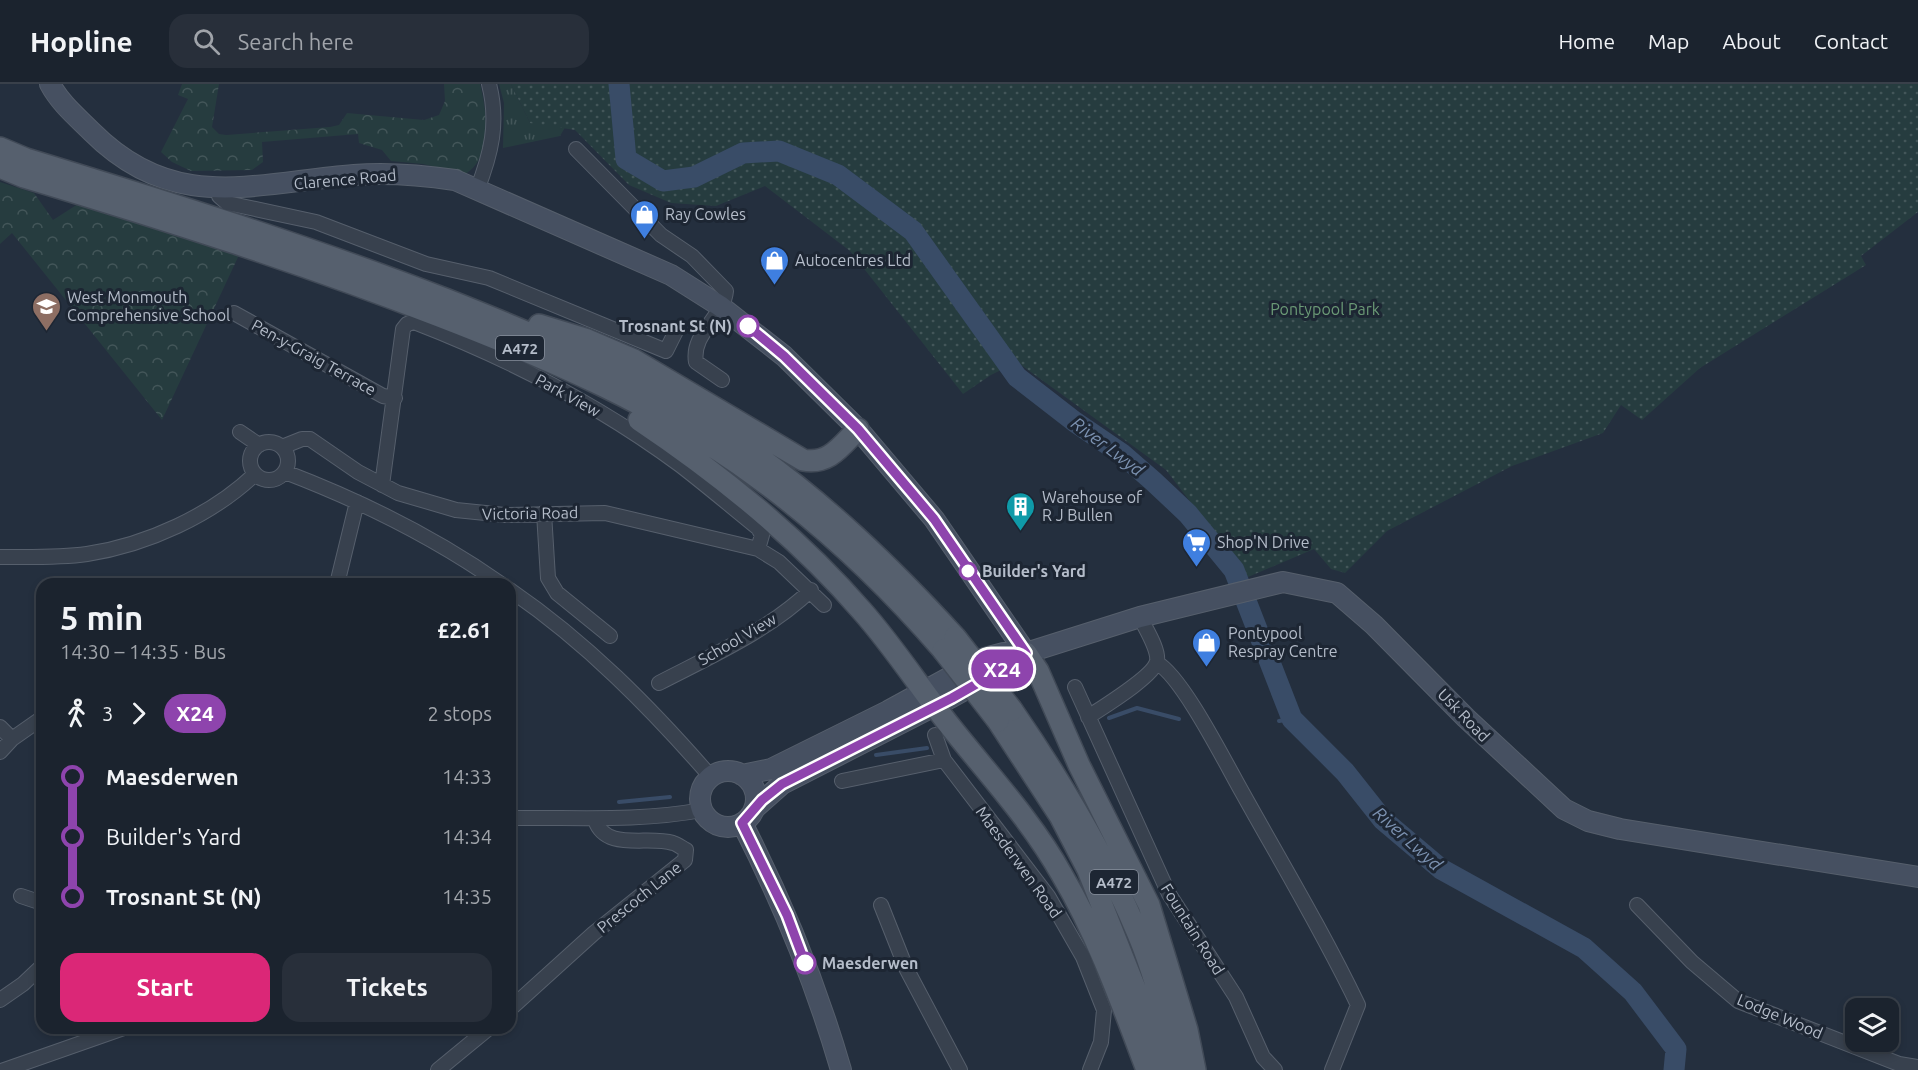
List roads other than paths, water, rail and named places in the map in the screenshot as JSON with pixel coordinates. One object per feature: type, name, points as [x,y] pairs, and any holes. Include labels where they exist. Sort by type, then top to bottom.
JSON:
[{"type":"main road","points":[[0,148],[25,168]]},
{"type":"main road","name":"A472","points":[[0,155],[25,168],[305,265],[473,328],[556,364],[687,433],[752,474],[815,521],[949,644]]},
{"type":"main road","name":"A472","points":[[0,167],[25,168],[265,233],[494,318],[572,352],[655,394],[745,447],[794,483],[855,534],[912,589],[949,644],[1005,716],[1048,763],[1109,872],[1138,935],[1180,1070]]},
{"type":"main road","name":"A472","points":[[0,175],[25,168]]},
{"type":"main road","points":[[494,318],[527,321],[585,339],[634,360],[803,460],[827,459],[858,429]]},
{"type":"main road","points":[[556,364],[715,472],[778,525],[863,612],[1031,829],[1062,873],[1090,929],[1147,1070]]},
{"type":"main road","points":[[1026,653],[1038,671],[1079,765],[1149,905],[1187,1030],[1195,1070]]},
{"type":"main road","name":"A472","points":[[1005,716],[1088,870],[1152,1030],[1163,1070]]},
{"type":"street","name":"Clarence Road","points":[[50,84],[64,104],[110,150],[126,162],[169,182],[218,188],[382,174],[418,174],[455,180],[671,275],[720,306],[784,356],[858,429],[934,519],[1026,653]]},
{"type":"street","points":[[477,190],[489,159],[495,126],[489,84]]},
{"type":"street","points":[[576,149],[661,235],[692,256],[726,291],[720,306],[706,324],[694,352],[696,362],[722,380]]},
{"type":"street","points":[[218,188],[219,196],[227,203],[316,222],[426,264],[489,278],[666,351],[676,331]]},
{"type":"street","name":"Pen-y-Graig Terrace","points":[[234,313],[383,396],[395,398]]},
{"type":"street","name":"Park View","points":[[382,485],[403,329],[407,324],[414,322],[471,344],[621,424],[680,465],[758,528],[762,535],[758,549]]},
{"type":"street","points":[[240,432],[259,446]]},
{"type":"street","name":"Victoria Road","points":[[282,447],[302,439],[310,439],[358,472],[382,485],[423,501],[473,513],[605,513],[758,549]]},
{"type":"street","points":[[270,442],[282,447],[288,459],[285,472],[270,480],[255,474],[251,456],[259,446],[270,442]]},
{"type":"street","points":[[285,472],[357,502],[417,531],[491,578]]},
{"type":"street","points":[[0,557],[85,554],[115,549],[210,510],[227,500],[255,474]]},
{"type":"street","points":[[338,578],[357,502]]},
{"type":"street","points":[[543,513],[548,578],[552,586],[557,593],[610,636]]},
{"type":"street","points":[[758,549],[779,562],[824,604]]},
{"type":"street","name":"Usk Road","points":[[929,699],[1015,662],[1026,653],[1140,617],[1254,587],[1284,582],[1337,593],[1407,657],[1507,758],[1564,809],[1588,821],[1620,829],[1918,877]]},
{"type":"street","name":"School View","points":[[658,682],[753,633],[795,606],[811,590]]},
{"type":"street","points":[[516,595],[592,655],[644,704],[711,777]]},
{"type":"street","points":[[1088,717],[1148,674],[1157,663],[1157,654],[1140,617]]},
{"type":"street","points":[[1157,663],[1170,673],[1206,728],[1338,964],[1358,1005],[1332,1070]]},
{"type":"street","name":"Fountain Road","points":[[1075,687],[1168,894],[1236,997],[1263,1057],[1275,1070]]},
{"type":"street","points":[[742,776],[771,769],[929,699]]},
{"type":"street","points":[[841,1070],[822,1007],[748,816],[755,794],[748,780],[728,771],[711,777],[700,794],[702,810],[713,823],[722,826],[748,816],[782,784],[929,699]]},
{"type":"street","points":[[0,752],[12,739],[36,722]]},
{"type":"street","points":[[0,727],[12,739]]},
{"type":"street","name":"Maesderwen Road","points":[[935,735],[944,760],[1048,896],[1083,957],[1104,1010],[1101,1042],[1090,1070]]},
{"type":"street","points":[[842,781],[858,773],[944,760]]},
{"type":"street","points":[[516,818],[595,820],[664,817],[702,810]]},
{"type":"street","name":"Prescoch Lane","points":[[516,1004],[645,891],[685,860],[686,850],[673,843],[610,838],[598,830],[595,820]]},
{"type":"street","points":[[21,896],[36,901]]},
{"type":"street","points":[[881,905],[906,968],[960,1070]]},
{"type":"street","name":"Lodge Wood","points":[[1637,905],[1692,962],[1738,1001],[1899,1064],[1918,1067]]},
{"type":"street","points":[[0,1000],[36,972]]},
{"type":"street","points":[[4,1070],[107,1034]]},
{"type":"street","points":[[438,1070],[482,1034]]},
{"type":"waterway","name":"River Lwyd","points":[[619,84],[626,159],[663,181],[694,177],[743,153],[779,151],[838,175],[913,231],[1017,377],[1075,422],[1122,454],[1153,481],[1188,514],[1234,570],[1292,719],[1345,772],[1383,820],[1441,869],[1584,948],[1633,992],[1676,1049],[1674,1070]]},
{"type":"waterway","points":[[1109,718],[1137,708],[1179,719]]},
{"type":"waterway","points":[[1279,721],[1292,719]]},
{"type":"waterway","points":[[876,755],[927,748]]},
{"type":"waterway","points":[[619,802],[670,797]]},
{"type":"place","name":"Ray Cowles","points":[[644,240]]},
{"type":"place","name":"Autocentres Ltd","points":[[774,286]]},
{"type":"place","name":"Trosnant St (N)","points":[[748,326]]},
{"type":"place","name":"West Monmouth Comprehensive School","points":[[46,332]]},
{"type":"place","name":"Warehouse of R J Bullen","points":[[1021,532]]},
{"type":"place","name":"Shop'N Drive","points":[[1196,568]]},
{"type":"place","name":"Builder's Yard","points":[[968,571]]},
{"type":"place","name":"Pontypool Respray Centre","points":[[1207,668]]},
{"type":"place","name":"Maesderwen","points":[[805,963]]},
{"type":"park label","name":"Pontypool Park","points":[[1325,309]]}]
